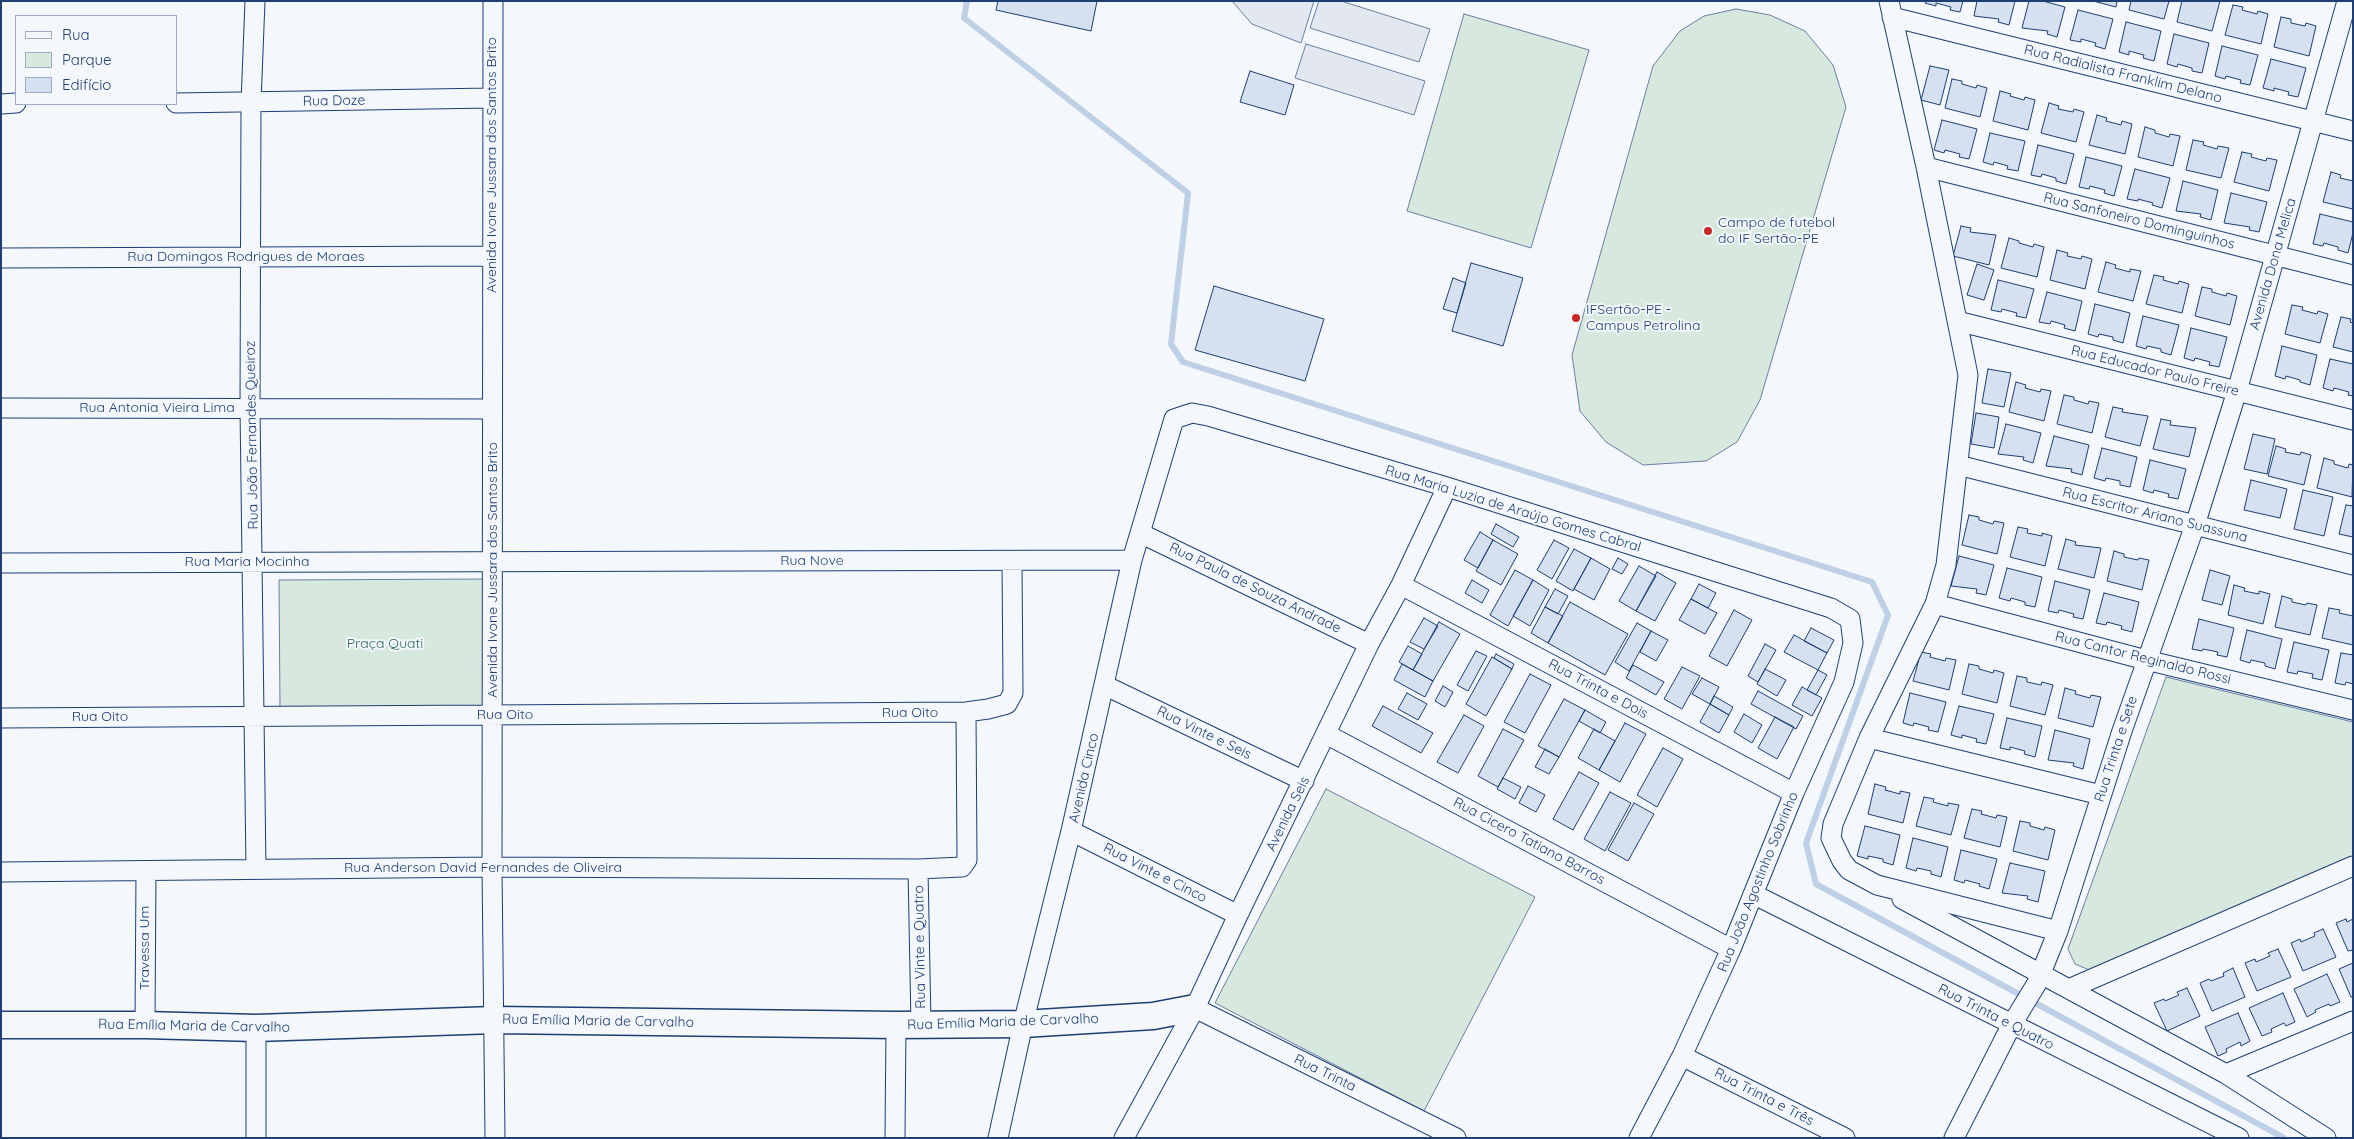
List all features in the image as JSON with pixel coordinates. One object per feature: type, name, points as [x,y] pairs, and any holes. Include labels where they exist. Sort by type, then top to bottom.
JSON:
[{"type":"street","name":"Rua João Fernandes Queiroz","points":[[254,1],[251,103],[250,408],[256,869]]},
{"type":"street","name":"Avenida Ivone Jussara dos Santos Brito","points":[[493,1],[491,256],[492,867],[495,1138]]},
{"type":"street","name":"Avenida Dona Melica","points":[[2195,525],[2237,391],[2346,1]]},
{"type":"street","name":"Rua Radialista Franklim Delano","points":[[1891,9],[2353,131]]},
{"type":"street","points":[[1891,9],[1926,167],[1968,375],[1946,565],[1935,604],[1869,738],[1833,824],[1831,838],[1842,861],[1849,870],[2039,978],[2071,988],[2226,1074],[2326,1138]]},
{"type":"street","name":"Rua Doze","points":[[178,103],[492,98]]},
{"type":"street","points":[[1,104],[15,104]]},
{"type":"street","name":"Rua Sanfoneiro Dominguinhos","points":[[1926,167],[2353,275]]},
{"type":"street","name":"Rua Domingos Rodrigues de Moraes","points":[[1,258],[491,256]]},
{"type":"street","name":"Rua Educador Paulo Freire","points":[[1957,321],[2353,420]]},
{"type":"street","name":"Rua Antonia Vieira Lima","points":[[1,408],[492,409]]},
{"type":"street","name":"Rua Maria Luzia de Araújo Gomes Cabral","points":[[1174,419],[1192,413],[1208,416],[1831,608],[1850,619]]},
{"type":"street","name":"Avenida Cinco","points":[[998,1138],[1023,1024],[1071,832],[1132,560],[1174,419]]},
{"type":"street","name":"Rua Escritor Ariano Suassuna","points":[[1958,465],[2353,564]]},
{"type":"street","name":"Avenida Seis","points":[[1124,1138],[1195,1008],[1238,915],[1401,584],[1446,488]]},
{"type":"street","name":"Rua Trinta e Sete","points":[[2016,1018],[2039,978],[2058,931],[2146,660],[2195,525]]},
{"type":"street","name":"Rua Paula de Souza Andrade","points":[[1140,533],[1370,644]]},
{"type":"street","name":"Rua Nove","points":[[492,562],[1132,560]]},
{"type":"street","name":"Rua Oito","points":[[1,718],[493,716],[966,712],[988,710],[1007,704],[1013,693],[1012,561]]},
{"type":"street","name":"Rua Maria Mocinha","points":[[1,563],[492,562]]},
{"type":"street","name":"Rua Trinta e Dois","points":[[1401,584],[1794,793]]},
{"type":"street","name":"Rua Cantor Reginaldo Rossi","points":[[1935,604],[2146,660],[2353,710]]},
{"type":"street","name":"Rua João Agostinho Sobrinho","points":[[1639,1138],[1682,1056],[1731,949],[1794,793],[1844,682],[1853,643],[1850,619]]},
{"type":"street","name":"Rua Vinte e Seis","points":[[1104,685],[1304,781]]},
{"type":"street","name":"Rua Anderson David Fernandes de Oliveira","points":[[1,872],[492,867],[918,869],[964,866],[967,860],[966,712]]},
{"type":"street","name":"Rua Cicero Tatiano Barros","points":[[1326,734],[1731,949]]},
{"type":"street","points":[[1869,738],[2101,795]]},
{"type":"street","name":"Rua Vinte e Cinco","points":[[1071,832],[1238,915]]},
{"type":"street","points":[[2071,988],[2353,866]]},
{"type":"street","name":"Rua Vinte e Quatro","points":[[895,1138],[908,1025],[918,869]]},
{"type":"street","name":"Travessa Um","points":[[145,1025],[146,871]]},
{"type":"street","points":[[1877,885],[2058,931]]},
{"type":"street","name":"Rua Trinta e Quatro","points":[[1754,895],[2016,1018],[2239,1138]]},
{"type":"street","name":"Rua Emília Maria de Carvalho","points":[[1,1025],[145,1025],[256,1028],[494,1020],[908,1025],[1023,1024],[1128,1018],[1195,1008]]},
{"type":"street","name":"Rua Trinta","points":[[1195,1008],[1456,1138]]},
{"type":"street","points":[[1954,1138],[2016,1018]]},
{"type":"street","points":[[2226,1074],[2353,1021]]},
{"type":"street","points":[[256,1028],[256,1138]]},
{"type":"street","name":"Rua Trinta e Três","points":[[1682,1056],[1845,1138]]},
{"type":"green space","name":"Campo de futebol do IF Sertão-PE","points":[[1736,9],[1770,15],[1805,31],[1833,65],[1846,107],[1760,400],[1737,442],[1706,461],[1643,465],[1606,442],[1580,411],[1572,355],[1653,66],[1680,31],[1704,16]]},
{"type":"green space","points":[[1464,14],[1589,50],[1531,248],[1407,211]]},
{"type":"green space","name":"Praça Quati","points":[[491,579],[492,707],[280,709],[279,580]]},
{"type":"green space","points":[[2166,677],[2353,722],[2353,856],[2094,972],[2075,964],[2068,949]]},
{"type":"green space","points":[[1326,789],[1535,897],[1424,1111],[1215,1003]]},
{"type":"shaded area","points":[[1232,1],[1314,1],[1301,43],[1252,24]]},
{"type":"shaded area","points":[[1319,1],[1341,1],[1430,29],[1419,62],[1310,28]]},
{"type":"shaded area","points":[[1306,44],[1425,81],[1414,115],[1295,78]]},
{"type":"building","points":[[998,1],[1097,1],[1091,31],[996,10]]},
{"type":"building","points":[[1926,1],[1963,1],[1960,12],[1950,10],[1951,7],[1936,3],[1936,6],[1925,3]]},
{"type":"building","points":[[1977,1],[2015,1],[2009,25],[1998,22],[1999,19],[1974,16]]},
{"type":"building","points":[[2029,1],[2043,1],[2065,7],[2057,37],[2047,34],[2048,31],[2022,28]]},
{"type":"building","points":[[2093,1],[2117,1],[2116,7]]},
{"type":"building","points":[[2131,1],[2169,1],[2164,19],[2129,10]]},
{"type":"building","points":[[2182,1],[2220,1],[2212,31],[2177,22]]},
{"type":"building","points":[[2233,5],[2243,7],[2242,10],[2257,14],[2258,11],[2268,14],[2261,44],[2225,35]]},
{"type":"building","points":[[2078,10],[2113,19],[2105,49],[2095,46],[2096,43],[2081,39],[2081,42],[2070,40]]},
{"type":"building","points":[[2281,17],[2291,19],[2291,23],[2305,26],[2306,23],[2316,26],[2309,56],[2274,47]]},
{"type":"building","points":[[2126,22],[2161,31],[2154,61],[2143,58],[2144,55],[2129,51],[2129,55],[2119,52]]},
{"type":"building","points":[[2174,34],[2209,43],[2202,73],[2192,71],[2192,68],[2178,64],[2177,67],[2167,64]]},
{"type":"building","points":[[2222,46],[2258,55],[2250,85],[2240,83],[2241,80],[2226,76],[2225,79],[2215,76]]},
{"type":"building","points":[[2271,59],[2306,68],[2298,97],[2288,95],[2289,92],[2274,88],[2274,91],[2263,88]]},
{"type":"building","points":[[1930,66],[1949,70],[1940,105],[1921,100]]},
{"type":"building","points":[[1250,71],[1294,85],[1285,115],[1240,102]]},
{"type":"building","points":[[1952,79],[1962,81],[1962,84],[1976,88],[1977,85],[1987,88],[1980,117],[1945,108]]},
{"type":"building","points":[[2000,91],[2024,100],[2025,97],[2035,100],[2028,130],[1993,121]]},
{"type":"building","points":[[2049,103],[2059,106],[2058,109],[2073,112],[2074,109],[2084,112],[2076,142],[2041,133]]},
{"type":"building","points":[[2097,115],[2107,118],[2106,121],[2121,125],[2122,121],[2132,124],[2125,154],[2089,145]]},
{"type":"building","points":[[1942,120],[1977,129],[1969,159],[1959,157],[1960,154],[1945,150],[1944,153],[1934,150]]},
{"type":"building","points":[[2145,127],[2155,130],[2155,133],[2169,137],[2170,134],[2180,136],[2173,166],[2138,157]]},
{"type":"building","points":[[1990,133],[2025,141],[2018,171],[2007,169],[2008,166],[1994,162],[1993,165],[1983,162]]},
{"type":"building","points":[[2193,140],[2204,142],[2203,145],[2217,149],[2218,146],[2229,148],[2221,178],[2186,170]]},
{"type":"building","points":[[2038,145],[2074,154],[2066,184],[2056,181],[2056,178],[2042,174],[2041,177],[2031,175]]},
{"type":"building","points":[[2242,152],[2252,154],[2251,157],[2266,161],[2267,158],[2277,160],[2269,191],[2234,182]]},
{"type":"building","points":[[2086,157],[2122,166],[2114,196],[2104,193],[2105,190],[2090,186],[2089,189],[2079,187]]},
{"type":"building","points":[[2135,169],[2170,178],[2162,208],[2152,205],[2153,203],[2138,199],[2138,201],[2127,199]]},
{"type":"building","points":[[2331,172],[2341,175],[2340,178],[2353,181],[2353,209],[2323,202]]},
{"type":"building","points":[[2183,181],[2218,190],[2211,220],[2200,217],[2201,214],[2176,211]]},
{"type":"building","points":[[2231,193],[2267,202],[2259,232],[2249,230],[2250,227],[2224,223]]},
{"type":"building","points":[[2320,214],[2353,222],[2353,233],[2348,253],[2338,250],[2338,247],[2324,243],[2323,246],[2313,244]]},
{"type":"building","points":[[1961,226],[1971,228],[1970,232],[1996,235],[1989,265],[1953,256]]},
{"type":"building","points":[[2009,238],[2033,247],[2034,244],[2044,247],[2037,277],[2001,268]]},
{"type":"building","points":[[2057,250],[2068,253],[2067,256],[2081,259],[2082,256],[2092,259],[2085,289],[2050,280]]},
{"type":"building","points":[[2106,262],[2116,265],[2115,268],[2130,272],[2130,269],[2141,271],[2133,301],[2098,292]]},
{"type":"building","points":[[1471,263],[1523,278],[1503,346],[1452,331]]},
{"type":"building","points":[[1977,264],[1994,270],[1984,300],[1967,295]]},
{"type":"building","points":[[2154,275],[2164,277],[2163,280],[2178,284],[2179,281],[2189,284],[2182,313],[2146,304]]},
{"type":"building","points":[[1453,278],[1466,283],[1457,313],[1443,309]]},
{"type":"building","points":[[1998,280],[2034,289],[2026,318],[2016,316],[2017,313],[2002,309],[2001,312],[1991,310]]},
{"type":"building","points":[[1214,286],[1324,319],[1305,381],[1195,350]]},
{"type":"building","points":[[2202,287],[2212,289],[2212,292],[2226,296],[2227,293],[2237,296],[2230,325],[2195,316]]},
{"type":"building","points":[[2047,292],[2082,301],[2075,331],[2064,328],[2065,325],[2051,321],[2050,324],[2039,322]]},
{"type":"building","points":[[2095,304],[2130,313],[2123,343],[2113,340],[2113,337],[2099,334],[2098,337],[2088,334]]},
{"type":"building","points":[[2292,305],[2303,307],[2302,310],[2317,314],[2318,311],[2328,314],[2320,343],[2285,334]]},
{"type":"building","points":[[2143,316],[2179,325],[2171,355],[2161,352],[2161,349],[2147,346],[2146,349],[2136,346]]},
{"type":"building","points":[[2341,317],[2351,319],[2350,322],[2353,323],[2353,352],[2333,347]]},
{"type":"building","points":[[2191,328],[2227,337],[2219,367],[2209,365],[2210,362],[2195,358],[2194,361],[2184,358]]},
{"type":"building","points":[[2282,346],[2317,355],[2310,385],[2286,376],[2285,379],[2275,376]]},
{"type":"building","points":[[2330,359],[2353,364],[2353,396],[2348,395],[2349,392],[2334,388],[2333,391],[2323,388]]},
{"type":"building","points":[[1988,369],[2011,373],[2004,407],[1982,403]]},
{"type":"building","points":[[2016,382],[2026,385],[2025,388],[2040,392],[2041,389],[2051,391],[2044,421],[2009,412]]},
{"type":"building","points":[[2064,395],[2074,397],[2074,400],[2088,404],[2089,401],[2099,403],[2092,433],[2057,424]]},
{"type":"building","points":[[2113,407],[2123,409],[2122,412],[2148,416],[2140,446],[2105,437]]},
{"type":"building","points":[[1976,413],[1999,417],[1994,448],[1971,444]]},
{"type":"building","points":[[2161,419],[2171,421],[2170,425],[2196,428],[2189,457],[2153,449]]},
{"type":"building","points":[[2006,424],[2041,433],[2033,463],[2023,460],[2024,457],[1998,454]]},
{"type":"building","points":[[2253,434],[2275,439],[2267,474],[2244,469]]},
{"type":"building","points":[[2054,436],[2089,445],[2082,475],[2071,472],[2072,469],[2046,466]]},
{"type":"building","points":[[2276,446],[2286,449],[2285,452],[2300,455],[2301,452],[2311,455],[2304,485],[2268,476]]},
{"type":"building","points":[[2102,448],[2137,457],[2130,487],[2120,485],[2120,481],[2106,478],[2105,481],[2094,478]]},
{"type":"building","points":[[2324,458],[2334,461],[2334,464],[2348,468],[2349,464],[2353,465],[2352,497],[2317,488]]},
{"type":"building","points":[[2150,460],[2186,469],[2178,499],[2168,497],[2169,494],[2154,490],[2153,493],[2143,490]]},
{"type":"building","points":[[2251,480],[2287,489],[2280,518],[2244,510]]},
{"type":"building","points":[[2303,490],[2333,497],[2324,536],[2294,529]]},
{"type":"building","points":[[2346,505],[2353,506],[2353,537],[2339,534]]},
{"type":"building","points":[[1969,515],[1979,517],[1979,520],[1993,524],[1994,521],[2004,523],[1997,554],[1962,545]]},
{"type":"building","points":[[1496,524],[1519,537],[1513,547],[1491,534]]},
{"type":"building","points":[[2018,527],[2028,529],[2027,533],[2042,536],[2042,533],[2052,536],[2045,566],[2010,557]]},
{"type":"building","points":[[1480,532],[1493,540],[1478,568],[1464,560]]},
{"type":"building","points":[[2066,539],[2076,542],[2075,545],[2101,548],[2094,578],[2058,569]]},
{"type":"building","points":[[1493,540],[1518,554],[1501,585],[1476,571]]},
{"type":"building","points":[[1554,540],[1569,548],[1552,579],[1537,570]]},
{"type":"building","points":[[1574,549],[1591,558],[1573,591],[1556,581]]},
{"type":"building","points":[[2114,551],[2124,554],[2124,557],[2149,560],[2142,590],[2107,581]]},
{"type":"building","points":[[1959,556],[1994,565],[1986,595],[1976,593],[1977,589],[1951,586]]},
{"type":"building","points":[[1591,558],[1610,569],[1594,600],[1574,589]]},
{"type":"building","points":[[1618,558],[1628,564],[1622,574],[1612,569]]},
{"type":"building","points":[[1639,566],[1656,576],[1636,611],[1619,601]]},
{"type":"building","points":[[2007,568],[2042,577],[2035,607],[2025,605],[2025,602],[2011,598],[2010,601],[1999,598]]},
{"type":"building","points":[[1515,570],[1533,580],[1508,626],[1490,615]]},
{"type":"building","points":[[2210,570],[2230,576],[2222,605],[2202,600]]},
{"type":"building","points":[[1657,572],[1676,583],[1655,621],[1636,611]]},
{"type":"building","points":[[1472,580],[1489,590],[1482,603],[1465,593]]},
{"type":"building","points":[[1533,580],[1549,590],[1530,626],[1513,616]]},
{"type":"building","points":[[2055,581],[2090,590],[2083,619],[2073,617],[2074,614],[2059,610],[2058,613],[2048,611]]},
{"type":"building","points":[[1699,584],[1716,593],[1708,608],[1691,599]]},
{"type":"building","points":[[2234,585],[2245,588],[2244,591],[2259,594],[2259,591],[2270,594],[2263,624],[2228,615]]},
{"type":"building","points":[[1555,589],[1568,596],[1558,614],[1545,607]]},
{"type":"building","points":[[2104,593],[2139,602],[2132,632],[2121,629],[2122,626],[2107,622],[2106,625],[2096,623]]},
{"type":"building","points":[[2282,596],[2292,599],[2292,602],[2317,605],[2310,635],[2275,627]]},
{"type":"building","points":[[1691,599],[1717,613],[1705,634],[1679,620]]},
{"type":"building","points":[[1570,602],[1628,634],[1605,675],[1548,643]]},
{"type":"building","points":[[1545,607],[1563,616],[1548,643],[1531,633]]},
{"type":"building","points":[[2329,608],[2340,610],[2339,613],[2353,616],[2353,645],[2322,638]]},
{"type":"building","points":[[1734,610],[1752,620],[1727,666],[1709,656]]},
{"type":"building","points":[[1424,618],[1438,626],[1424,649],[1410,642]]},
{"type":"building","points":[[2199,619],[2234,628],[2227,657],[2217,655],[2218,652],[2192,649]]},
{"type":"building","points":[[1439,622],[1460,634],[1433,681],[1413,670]]},
{"type":"building","points":[[1637,623],[1651,631],[1629,671],[1615,662]]},
{"type":"building","points":[[1811,628],[1834,640],[1827,653],[1804,641]]},
{"type":"building","points":[[2247,630],[2282,639],[2275,669],[2265,666],[2265,663],[2251,660],[2250,663],[2240,660]]},
{"type":"building","points":[[1651,631],[1668,640],[1656,661],[1640,652]]},
{"type":"building","points":[[1794,635],[1827,653],[1818,670],[1784,652]]},
{"type":"building","points":[[2294,642],[2329,650],[2322,680],[2312,678],[2313,674],[2298,671],[2297,674],[2287,672]]},
{"type":"building","points":[[1765,644],[1776,650],[1758,682],[1748,676]]},
{"type":"building","points":[[1408,646],[1422,654],[1413,670],[1399,662]]},
{"type":"building","points":[[1476,651],[1487,656],[1468,691],[1457,685]]},
{"type":"building","points":[[1921,652],[1931,654],[1930,657],[1945,661],[1946,658],[1956,660],[1949,690],[1913,681]]},
{"type":"building","points":[[2341,653],[2353,655],[2353,684],[2346,682],[2345,685],[2335,683]]},
{"type":"building","points":[[1496,654],[1514,664],[1512,669],[1494,658]]},
{"type":"building","points":[[1492,657],[1512,669],[1486,716],[1466,704]]},
{"type":"building","points":[[1402,664],[1433,681],[1425,697],[1394,680]]},
{"type":"building","points":[[1969,664],[1979,666],[1979,669],[1993,673],[1994,670],[2004,673],[1997,703],[1962,694]]},
{"type":"building","points":[[1633,665],[1664,682],[1656,695],[1626,678]]},
{"type":"building","points":[[1682,667],[1700,676],[1682,709],[1664,699]]},
{"type":"building","points":[[1765,669],[1786,680],[1777,696],[1757,684]]},
{"type":"building","points":[[1818,670],[1827,675],[1816,695],[1807,690]]},
{"type":"building","points":[[1530,674],[1551,685],[1525,733],[1504,722]]},
{"type":"building","points":[[2017,676],[2027,678],[2027,682],[2041,685],[2042,682],[2053,685],[2045,715],[2010,706]]},
{"type":"building","points":[[1702,678],[1719,687],[1710,704],[1692,694]]},
{"type":"building","points":[[1443,686],[1453,692],[1445,707],[1435,701]]},
{"type":"building","points":[[1802,687],[1822,698],[1812,716],[1792,705]]},
{"type":"building","points":[[2065,688],[2076,691],[2075,694],[2090,698],[2091,695],[2101,697],[2093,727],[2058,718]]},
{"type":"building","points":[[1758,691],[1803,716],[1796,729],[1751,704]]},
{"type":"building","points":[[1407,693],[1427,704],[1418,720],[1398,709]]},
{"type":"building","points":[[1910,693],[1946,702],[1938,732],[1928,730],[1929,727],[1914,723],[1913,726],[1903,723]]},
{"type":"building","points":[[1714,696],[1733,707],[1729,715],[1710,704]]},
{"type":"building","points":[[1564,699],[1585,710],[1559,757],[1538,746]]},
{"type":"building","points":[[1710,704],[1729,715],[1719,733],[1700,722]]},
{"type":"building","points":[[1383,706],[1433,733],[1421,753],[1372,726]]},
{"type":"building","points":[[1959,706],[1994,714],[1986,744],[1976,742],[1977,739],[1962,735],[1962,738],[1951,735]]},
{"type":"building","points":[[1585,710],[1606,722],[1600,733],[1579,721]]},
{"type":"building","points":[[1744,714],[1762,725],[1752,743],[1734,732]]},
{"type":"building","points":[[1464,715],[1484,726],[1458,773],[1437,762]]},
{"type":"building","points":[[1775,717],[1794,727],[1777,759],[1758,748]]},
{"type":"building","points":[[2007,718],[2042,726],[2035,757],[2024,754],[2025,751],[2010,747],[2010,750],[2000,748]]},
{"type":"building","points":[[1625,723],[1646,734],[1620,782],[1599,770]]},
{"type":"building","points":[[1503,729],[1524,740],[1498,787],[1478,776]]},
{"type":"building","points":[[1594,729],[1615,741],[1599,770],[1578,758]]},
{"type":"building","points":[[2055,730],[2090,739],[2083,769],[2073,766],[2074,763],[2048,760]]},
{"type":"building","points":[[1663,748],[1683,759],[1657,807],[1637,795]]},
{"type":"building","points":[[1545,749],[1559,757],[1549,774],[1535,767]]},
{"type":"building","points":[[1579,772],[1599,783],[1573,830],[1553,819]]},
{"type":"building","points":[[1503,778],[1521,787],[1515,799],[1497,789]]},
{"type":"building","points":[[1875,784],[1886,787],[1885,790],[1900,794],[1900,791],[1910,793],[1903,823],[1868,814]]},
{"type":"building","points":[[1528,786],[1545,795],[1536,812],[1519,803]]},
{"type":"building","points":[[1610,792],[1631,803],[1605,851],[1584,839]]},
{"type":"building","points":[[1924,797],[1934,799],[1933,802],[1948,806],[1948,803],[1959,805],[1951,835],[1916,826]]},
{"type":"building","points":[[1634,803],[1654,814],[1628,861],[1608,850]]},
{"type":"building","points":[[1972,809],[1982,811],[1981,814],[1996,818],[1997,815],[2007,817],[2000,847],[1964,838]]},
{"type":"building","points":[[2020,821],[2030,823],[2030,826],[2044,830],[2045,827],[2055,830],[2048,860],[2013,851]]},
{"type":"building","points":[[1865,826],[1900,835],[1893,865],[1883,862],[1883,859],[1868,856],[1868,859],[1857,856]]},
{"type":"building","points":[[1913,838],[1948,847],[1941,877],[1931,874],[1931,871],[1917,868],[1916,871],[1906,868]]},
{"type":"building","points":[[1961,850],[1997,859],[1989,889],[1979,886],[1980,884],[1965,880],[1964,883],[1954,880]]},
{"type":"building","points":[[2010,863],[2045,871],[2038,902],[2027,899],[2028,896],[2002,893]]},
{"type":"building","points":[[2346,919],[2347,922],[2353,919],[2353,950],[2348,951],[2336,923]]},
{"type":"building","points":[[2323,929],[2336,957],[2303,971],[2291,943],[2300,939],[2301,942],[2315,936],[2314,933]]},
{"type":"building","points":[[2278,949],[2291,977],[2257,991],[2245,963],[2255,959],[2256,962],[2270,956],[2268,953]]},
{"type":"building","points":[[2353,963],[2353,997],[2351,997],[2339,969]]},
{"type":"building","points":[[2233,968],[2245,997],[2212,1011],[2200,983],[2224,976],[2223,973]]},
{"type":"building","points":[[2327,974],[2340,1002],[2315,1010],[2316,1012],[2307,1017],[2294,989]]},
{"type":"building","points":[[2187,988],[2200,1016],[2167,1031],[2154,1003],[2179,995],[2177,992]]},
{"type":"building","points":[[2283,993],[2295,1022],[2286,1026],[2284,1023],[2271,1029],[2272,1032],[2262,1036],[2249,1008]]},
{"type":"building","points":[[2238,1013],[2250,1041],[2241,1046],[2240,1042],[2226,1049],[2227,1052],[2218,1056],[2205,1027]]},
{"type":"waterway","points":[[967,1],[964,18],[1188,193],[1171,344],[1183,362],[1872,582],[1888,615],[1806,843],[1816,884],[2284,1138]]},
{"type":"place","name":"Campo de futebol do IF Sertão-PE","points":[[1708,231]]},
{"type":"place","name":"IFSertão-PE - Campus Petrolina","points":[[1576,318]]}]
